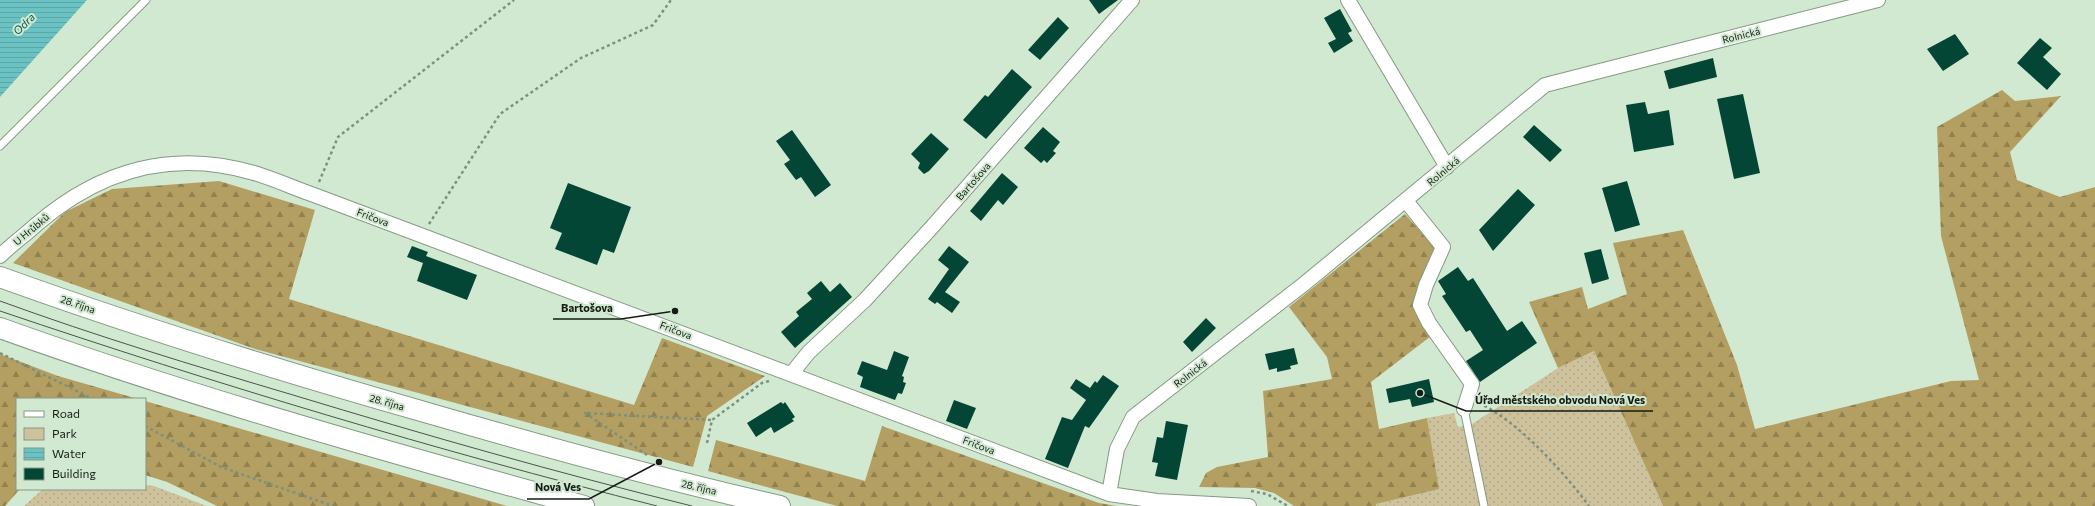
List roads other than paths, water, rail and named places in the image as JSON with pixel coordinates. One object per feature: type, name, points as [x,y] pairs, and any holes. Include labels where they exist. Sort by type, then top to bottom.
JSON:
[{"type":"main road","name":"28. října","points":[[0,277],[144,326],[357,393],[569,453],[780,506]]},
{"type":"main road","points":[[0,328],[144,377],[283,421],[584,506]]},
{"type":"street","name":"Bartošova","points":[[792,373],[809,352],[865,300],[932,227],[1132,0]]},
{"type":"street","points":[[1348,0],[1447,167]]},
{"type":"street","name":"Rolnická","points":[[1109,494],[1117,449],[1133,417],[1304,284],[1545,85],[1878,0]]},
{"type":"street","name":"Fričova","points":[[62,204],[100,182],[143,167],[162,164],[204,165],[241,170],[259,175],[422,235],[792,373],[1109,494],[1157,502],[1248,506]]},
{"type":"street","points":[[1406,201],[1443,247],[1426,285],[1420,305],[1429,323],[1472,384],[1466,404]]},
{"type":"street","name":"U Hrůbků","points":[[0,256],[62,204]]},
{"type":"lane","points":[[0,146],[146,0]]},
{"type":"lane","points":[[1466,404],[1484,506]]},
{"type":"water","name":"Odra","points":[[0,0],[87,0],[0,97]]},
{"type":"tram line","points":[[0,301],[146,350],[343,410],[542,467],[692,506]]},
{"type":"tram line","points":[[0,311],[326,415],[574,485],[657,506]]},
{"type":"place","name":"Bartošova","points":[[675,311]]},
{"type":"place","name":"Úřad městského obvodu Nová Ves","points":[[1420,393]]},
{"type":"place","name":"Nová Ves","points":[[659,462]]}]
